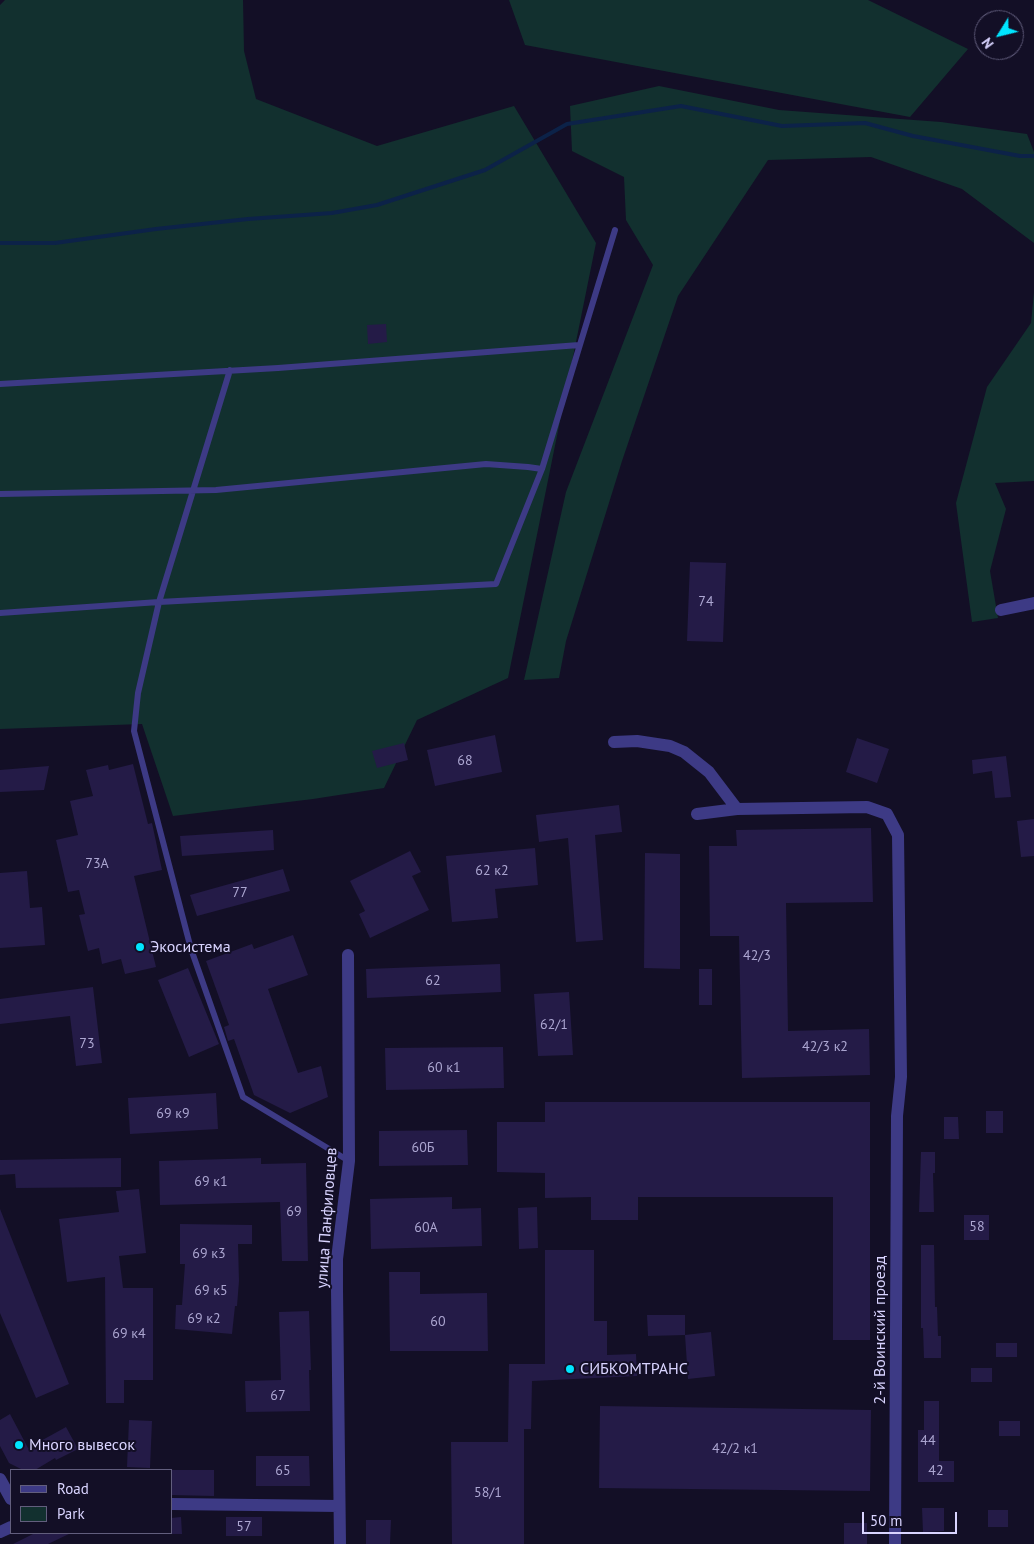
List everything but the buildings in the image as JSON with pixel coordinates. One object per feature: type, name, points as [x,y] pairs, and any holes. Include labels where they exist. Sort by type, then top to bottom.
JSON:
[{"type":"street","points":[[1001,610],[1034,603]]},
{"type":"street","points":[[614,742],[637,741],[670,746],[684,752],[709,772],[737,809]]},
{"type":"street","name":"2-й Воинский проезд","points":[[697,814],[737,809],[867,807],[887,814],[898,835],[901,1077],[897,1116],[895,1544]]},
{"type":"street","name":"улица Панфиловцев","points":[[340,1544],[337,1259],[348,1161],[348,955]]},
{"type":"street","points":[[0,1479],[10,1497]]},
{"type":"street","points":[[172,1504],[339,1506]]},
{"type":"lane","points":[[0,613],[159,602],[496,584],[542,469],[578,345],[615,230]]},
{"type":"lane","points":[[0,384],[230,370],[578,345]]},
{"type":"lane","points":[[230,370],[159,602],[138,693],[134,731],[191,949],[243,1097],[348,1161]]},
{"type":"lane","points":[[0,494],[216,490],[486,464],[542,469]]},
{"type":"green space","points":[[5,0],[243,0],[244,51],[256,99],[377,146],[514,106],[596,243],[508,678],[417,720],[384,788],[313,799],[173,816],[142,724],[0,729],[0,5]]},
{"type":"green space","points":[[509,0],[868,0],[968,49],[910,117],[525,45]]},
{"type":"green space","points":[[659,86],[779,110],[941,122],[1027,134],[1034,152],[1034,243],[962,189],[871,157],[768,160],[678,296],[622,461],[566,641],[559,678],[524,680],[566,492],[653,265],[626,220],[624,177],[572,151],[570,106]]},
{"type":"green space","points":[[1034,292],[1034,481],[995,483],[1006,509],[990,571],[998,618],[972,622],[956,503],[987,387],[1031,323]]},
{"type":"waterway","points":[[0,243],[55,243],[248,219],[332,213],[377,205],[485,170],[567,124],[681,106],[782,126],[865,123],[913,136],[1020,156],[1034,156]]},
{"type":"place","name":"Экосистема","points":[[140,947]]},
{"type":"place","name":"СИБКОМТРАНС","points":[[570,1369]]},
{"type":"place","name":"Много вывесок","points":[[19,1445]]}]
